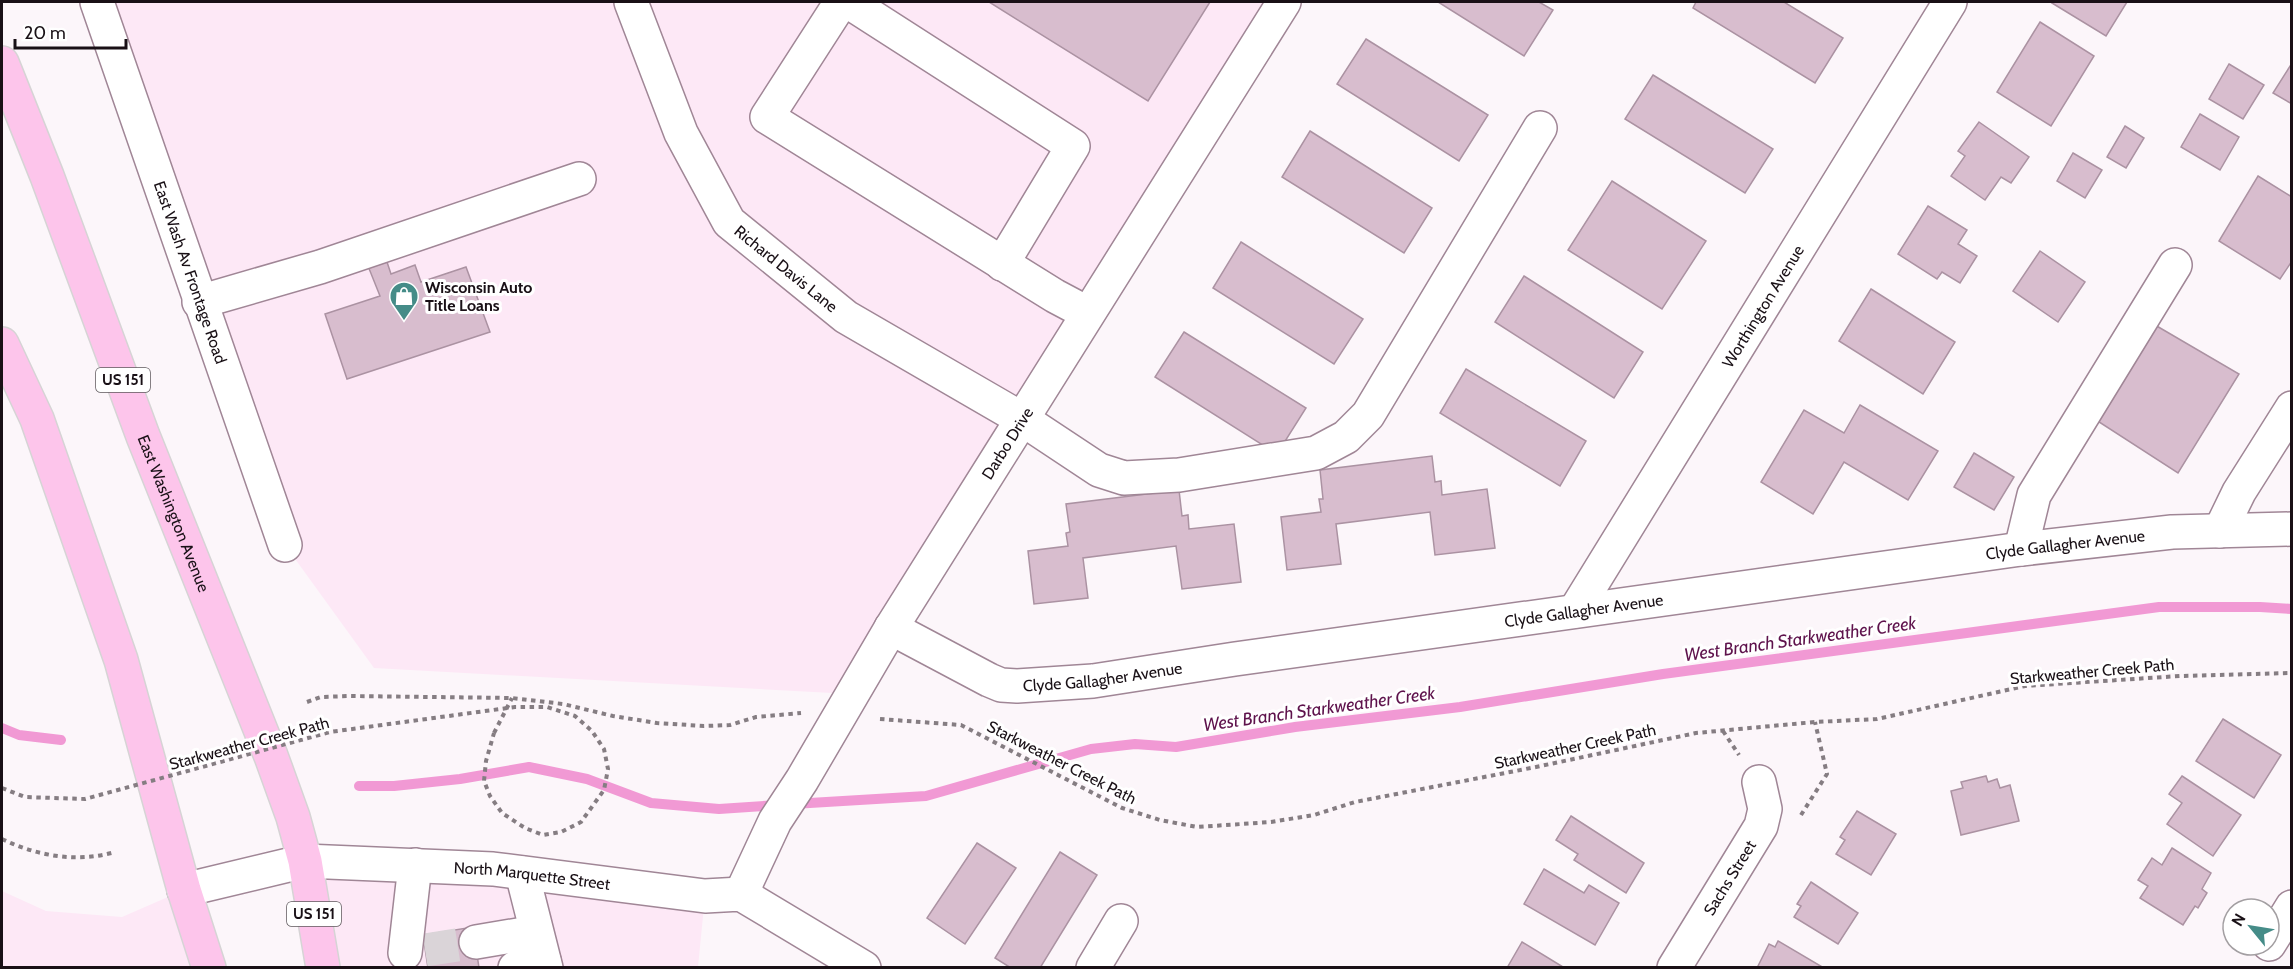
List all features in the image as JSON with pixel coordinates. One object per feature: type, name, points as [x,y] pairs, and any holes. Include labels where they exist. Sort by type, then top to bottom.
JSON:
[{"type":"main road","name":"East Washington Avenue","points":[[2,63],[47,176],[144,436],[293,817],[305,861],[323,968]]},
{"type":"main road","points":[[2,344],[37,419],[121,660],[184,890],[209,968]]},
{"type":"street","name":"East Wash Av Frontage Road","points":[[96,2],[285,545]]},
{"type":"street","name":"Richard Davis Lane","points":[[631,2],[681,133],[729,222],[846,317],[1022,419],[1100,470],[1124,478],[1179,475],[1316,453],[1346,437],[1368,415],[1540,128]]},
{"type":"street","points":[[841,2],[767,117],[1002,264],[1087,313]]},
{"type":"street","points":[[849,2],[1073,146],[1002,264]]},
{"type":"street","name":"Darbo Drive","points":[[741,894],[775,821],[802,780],[891,628],[1284,2]]},
{"type":"street","name":"Worthington Avenue","points":[[1575,610],[1950,2]]},
{"type":"street","points":[[199,302],[320,267],[579,179]]},
{"type":"street","points":[[2021,549],[2034,495],[2175,265]]},
{"type":"street","points":[[2220,531],[2239,492],[2292,408]]},
{"type":"street","name":"Clyde Gallagher Avenue","points":[[891,628],[1001,685],[1049,685],[1093,681],[1575,610],[2021,549],[2172,532],[2292,529]]},
{"type":"street","name":"Sachs Street","points":[[1674,968],[1761,826],[1765,809],[1759,782]]},
{"type":"street","name":"North Marquette Street","points":[[184,890],[305,861],[493,869],[705,896],[741,894]]},
{"type":"street","points":[[412,957],[415,865]]},
{"type":"street","points":[[476,942],[535,957],[522,873]]},
{"type":"street","points":[[741,894],[864,968]]},
{"type":"street","points":[[2281,925],[2292,907]]},
{"type":"street","points":[[1093,968],[1121,921]]},
{"type":"path","name":"Starkweather Creek Path","points":[[886,719],[961,725],[1122,808],[1160,820],[1197,827],[1270,822],[1314,815],[1355,802],[1696,733],[1877,719],[2025,686],[2180,676],[2292,673]]},
{"type":"path","name":"Starkweather Creek Path","points":[[307,702],[321,697],[350,696],[512,698],[563,704],[613,716],[657,723],[704,726],[795,713]]},
{"type":"path","name":"Starkweather Creek Path","points":[[2,788],[25,797],[85,799],[330,732],[515,707],[547,707],[575,716],[592,731],[604,749],[608,769],[604,790],[581,822],[561,832],[543,835],[525,828],[502,813],[490,796],[484,781],[486,761],[494,733],[512,698]]},
{"type":"path","points":[[2,839],[38,853],[63,858],[115,852]]},
{"type":"shaded area","points":[[97,2],[1284,2],[851,694],[374,668],[285,545]]},
{"type":"shaded area","points":[[305,861],[705,896],[698,967],[323,967]]},
{"type":"shaded area","points":[[184,890],[209,967],[2,967],[2,891],[46,911],[122,917]]},
{"type":"building","points":[[989,2],[1210,2],[1148,101]]},
{"type":"building","points":[[1438,2],[1539,2],[1553,10],[1524,56]]},
{"type":"building","points":[[1696,2],[1784,2],[1843,38],[1815,83],[1693,8]]},
{"type":"building","points":[[2053,2],[2127,2],[2106,36]]},
{"type":"building","points":[[2040,22],[2094,56],[2051,126],[1997,92]]},
{"type":"building","points":[[1366,39],[1488,115],[1459,161],[1337,84]]},
{"type":"building","points":[[2292,63],[2292,104],[2273,93]]},
{"type":"building","points":[[2229,64],[2264,85],[2243,119],[2209,99]]},
{"type":"building","points":[[1653,75],[1773,149],[1745,193],[1625,119]]},
{"type":"building","points":[[2200,114],[2239,137],[2220,170],[2181,147]]},
{"type":"building","points":[[1979,122],[2029,157],[2011,183],[2001,177],[1985,200],[1951,176],[1965,156],[1958,151]]},
{"type":"building","points":[[2125,126],[2144,138],[2126,168],[2107,157]]},
{"type":"building","points":[[1310,131],[1432,208],[1404,253],[1282,177]]},
{"type":"building","points":[[2073,153],[2102,170],[2085,198],[2057,181]]},
{"type":"building","points":[[2258,176],[2292,197],[2292,261],[2280,279],[2219,241]]},
{"type":"building","points":[[1612,181],[1706,241],[1662,309],[1568,250]]},
{"type":"building","points":[[1928,206],[1967,230],[1958,244],[1977,256],[1960,283],[1942,272],[1937,279],[1898,254]]},
{"type":"building","points":[[1241,242],[1363,319],[1334,364],[1213,288]]},
{"type":"building","points":[[2040,251],[2085,282],[2058,322],[2013,291]]},
{"type":"building","points":[[386,259],[391,274],[415,265],[421,282],[466,267],[490,332],[347,379],[325,314],[380,296],[368,266]]},
{"type":"building","points":[[1524,276],[1643,352],[1614,398],[1495,322]]},
{"type":"building","points":[[1871,289],[1955,342],[1923,394],[1839,341]]},
{"type":"building","points":[[2155,325],[2239,374],[2178,473],[2096,420]]},
{"type":"building","points":[[1184,332],[1306,408],[1277,454],[1155,377]]},
{"type":"building","points":[[1466,369],[1586,441],[1560,486],[1440,413]]},
{"type":"building","points":[[1860,405],[1938,451],[1908,500],[1844,462],[1813,514],[1761,482],[1804,410],[1844,433]]},
{"type":"building","points":[[1974,453],[2014,477],[1994,510],[1954,487]]},
{"type":"building","points":[[1432,456],[1435,482],[1441,481],[1442,495],[1487,489],[1495,548],[1435,555],[1430,512],[1336,524],[1341,564],[1287,570],[1281,517],[1321,512],[1319,499],[1323,499],[1320,470]]},
{"type":"building","points":[[1179,490],[1182,516],[1188,515],[1189,529],[1234,524],[1241,582],[1182,589],[1176,546],[1083,558],[1088,598],[1034,604],[1028,551],[1068,546],[1066,533],[1070,532],[1066,504]]},
{"type":"building","points":[[2223,719],[2281,755],[2254,798],[2196,761]]},
{"type":"building","points":[[1986,776],[1988,782],[1997,779],[2000,788],[2010,785],[2019,821],[1961,835],[1951,791],[1963,788],[1961,782]]},
{"type":"building","points":[[2182,776],[2241,815],[2213,856],[2167,824],[2182,803],[2169,794]]},
{"type":"building","points":[[1857,811],[1896,834],[1871,875],[1836,854],[1845,840],[1840,837]]},
{"type":"building","points":[[1571,816],[1644,863],[1626,893],[1574,860],[1578,854],[1556,840]]},
{"type":"building","points":[[977,843],[1016,868],[965,944],[927,918]]},
{"type":"building","points":[[2172,848],[2211,873],[2202,889],[2207,893],[2183,925],[2140,898],[2148,886],[2138,880],[2152,858],[2162,865]]},
{"type":"building","points":[[1060,852],[1097,875],[1040,968],[1011,968],[995,958]]},
{"type":"building","points":[[1544,869],[1584,893],[1589,885],[1619,903],[1595,945],[1524,904]]},
{"type":"building","points":[[1811,882],[1858,913],[1838,944],[1794,917],[1801,906],[1797,904]]},
{"type":"building","points":[[473,927],[479,968],[428,968],[423,935]]},
{"type":"building","points":[[1778,941],[1824,968],[1757,968],[1769,944],[1775,947]]},
{"type":"building","points":[[1522,942],[1563,967],[1563,968],[1507,968]]},
{"type":"waterway","name":"West Branch Starkweather Creek","points":[[793,804],[926,796],[1091,749],[1135,744],[1176,747],[1295,727],[1460,707],[1663,674],[2159,607],[2292,609]]},
{"type":"waterway","name":"West Branch Starkweather Creek","points":[[2,728],[19,735],[61,740]]},
{"type":"waterway","name":"West Branch Starkweather Creek","points":[[359,786],[394,786],[460,779],[529,767],[587,779],[651,803],[719,809],[777,805]]},
{"type":"tunnel","points":[[425,950],[476,942]]},
{"type":"place","name":"Wisconsin Auto Title Loans","points":[[404,322]]}]
